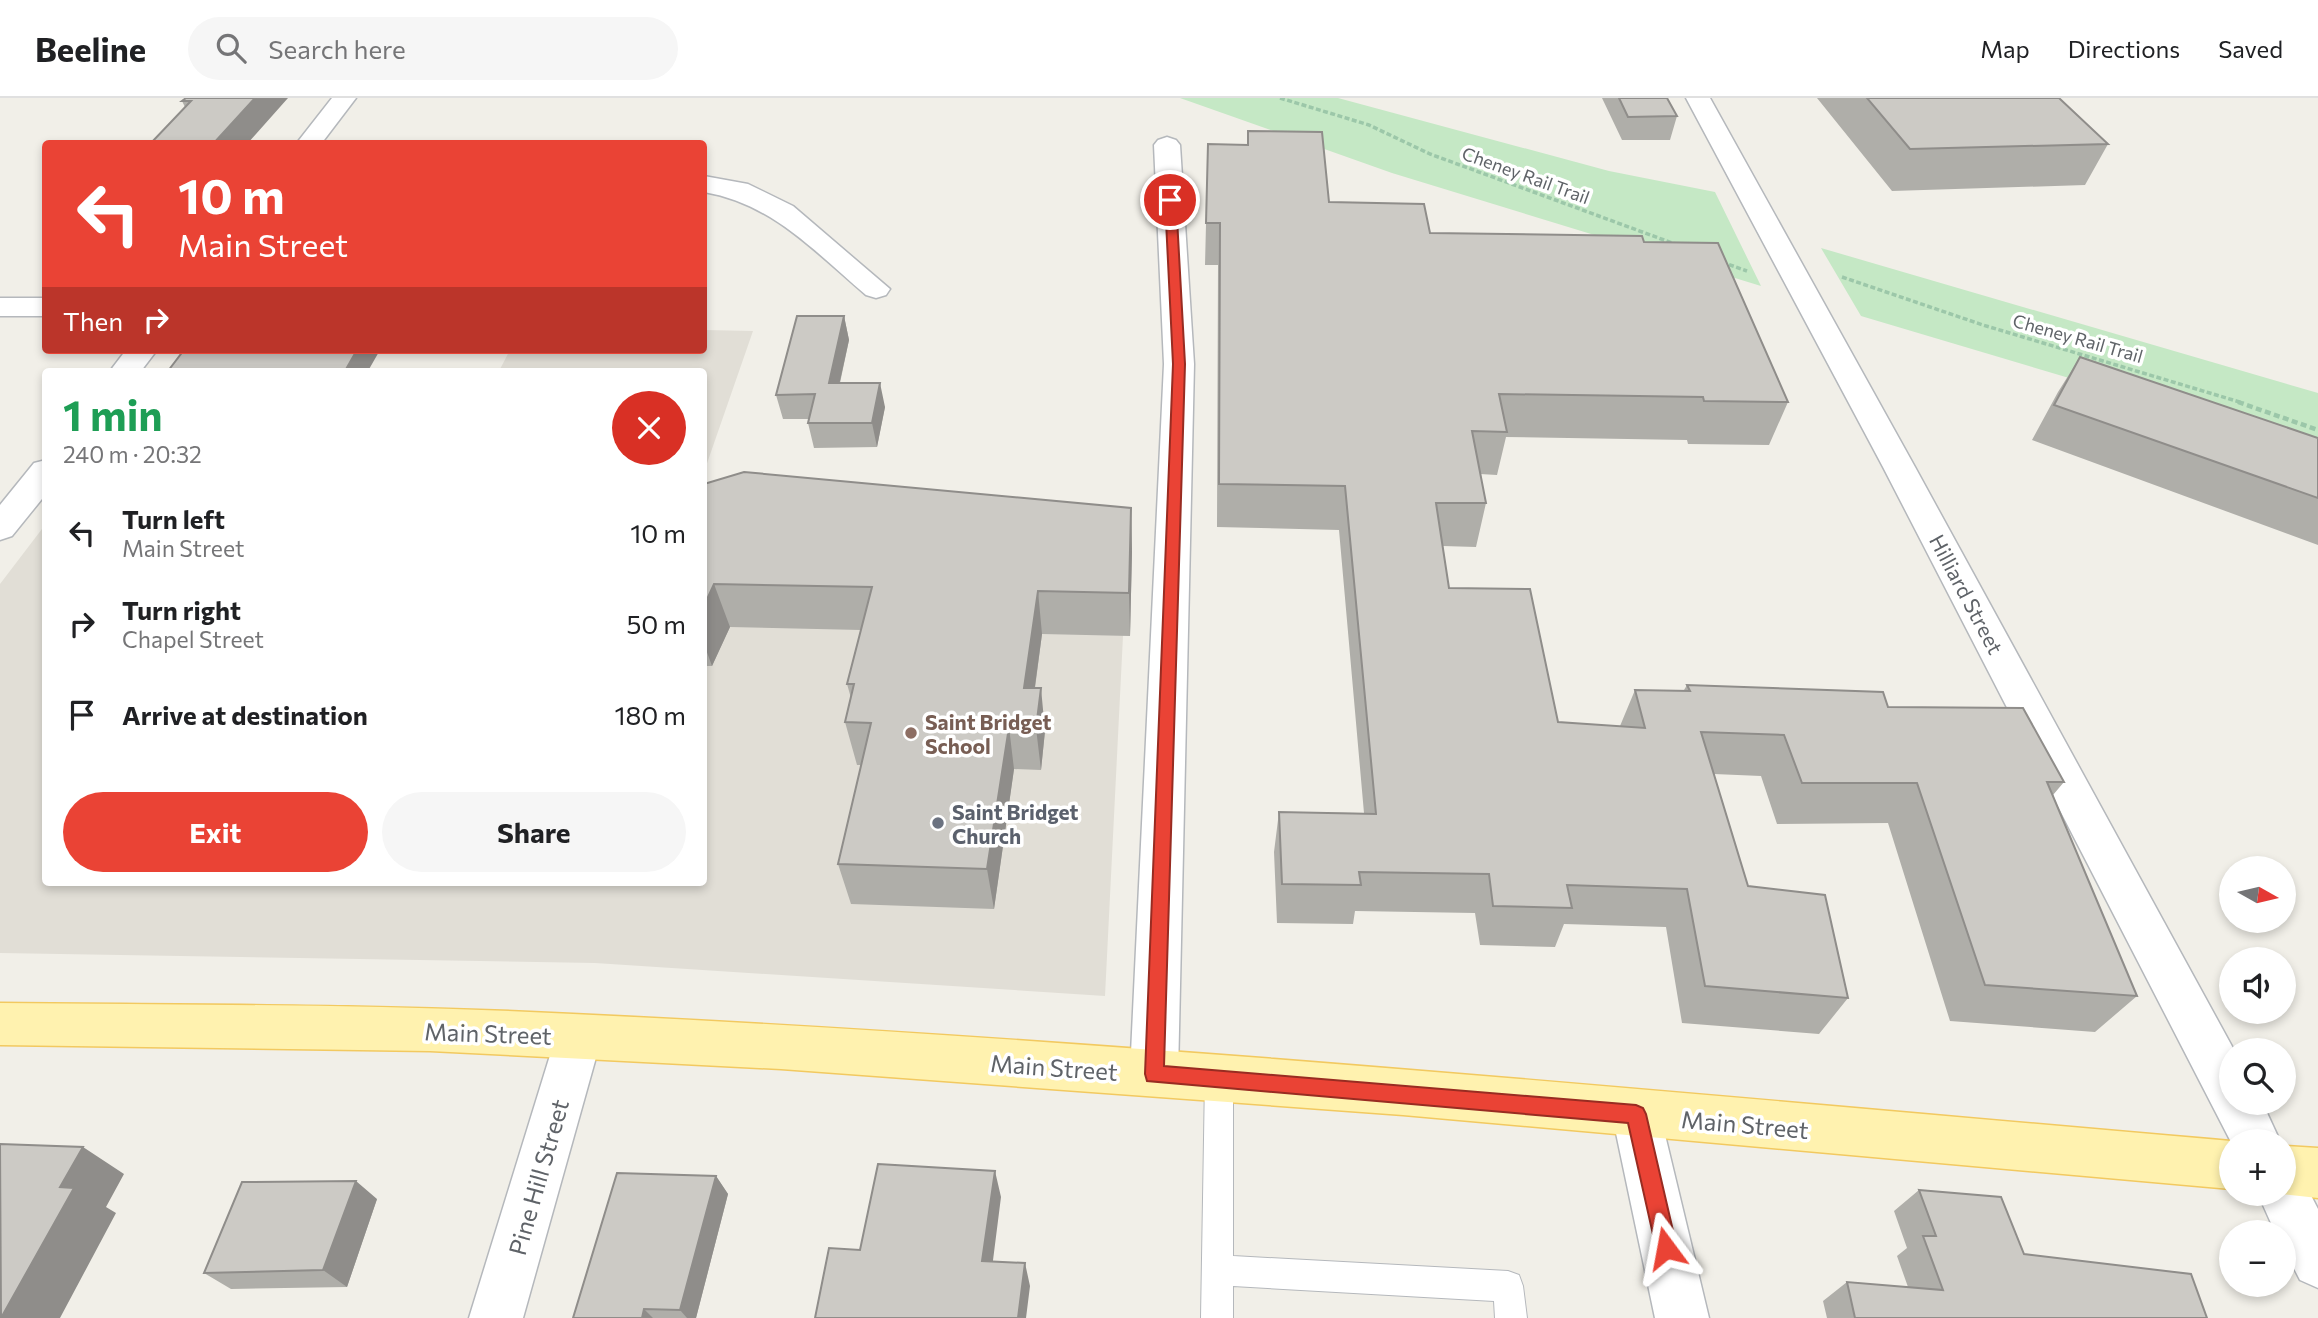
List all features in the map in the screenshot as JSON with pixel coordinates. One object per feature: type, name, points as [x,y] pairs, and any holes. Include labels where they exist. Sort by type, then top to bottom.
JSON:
[{"type":"main road","name":"Main Street","points":[[0,1024],[296,1027],[579,1036],[1219,1079],[2219,1165]]},
{"type":"main road","points":[[2296,1171],[2318,1173]]},
{"type":"street","points":[[311,140],[344,98]]},
{"type":"street","name":"Hilliard Street","points":[[1698,98],[1899,467],[2219,1069]]},
{"type":"street","points":[[1154,1074],[1179,364],[1167,145]]},
{"type":"street","points":[[707,184],[740,190],[784,212],[876,289]]},
{"type":"street","points":[[0,307],[42,307]]},
{"type":"street","points":[[127,368],[139,354]]},
{"type":"street","points":[[0,528],[42,476]]},
{"type":"street","name":"Pine Hill Street","points":[[496,1318],[579,1036]]},
{"type":"street","points":[[1636,1114],[1682,1318]]},
{"type":"street","points":[[2289,1206],[2318,1262]]},
{"type":"lane","points":[[1217,1318],[1219,1079]]},
{"type":"lane","points":[[1217,1270],[1508,1286],[1511,1318]]},
{"type":"path","name":"Cheney Rail Trail","points":[[1280,98],[1368,125],[1430,155],[1684,247]]},
{"type":"path","points":[[1722,261],[1747,271],[1756,271]]},
{"type":"path","name":"Cheney Rail Trail","points":[[1830,273],[1983,325],[2214,393],[2318,430]]},
{"type":"shaded area","points":[[707,330],[753,331],[707,463],[707,368],[501,368],[508,354],[707,354]]},
{"type":"shaded area","name":"Saint Bridget School","points":[[707,487],[1129,516],[1105,996],[595,963],[0,953],[0,584],[42,529],[42,886],[707,886]]},
{"type":"green space","points":[[1180,98],[1338,98],[1609,171],[1715,192],[1761,286],[1392,173]]},
{"type":"green space","points":[[1821,248],[2318,393],[2318,452],[1861,316]]},
{"type":"building","points":[[186,98],[255,98],[217,140],[154,140],[191,101],[182,101]]},
{"type":"building","points":[[1619,98],[1667,98],[1677,116],[1628,117]]},
{"type":"building","points":[[1867,98],[2059,98],[2108,144],[1910,149]]},
{"type":"building","points":[[1248,131],[1322,132],[1329,202],[1424,204],[1430,233],[1642,236],[1644,242],[1718,243],[1788,402],[1704,401],[1703,397],[1499,394],[1507,432],[1472,431],[1486,503],[1436,503],[1449,588],[1530,589],[1558,722],[1645,728],[1635,690],[1690,691],[1687,685],[1883,692],[1888,707],[2023,708],[2064,782],[2047,782],[2137,996],[1985,985],[1917,783],[1802,783],[1784,735],[1701,732],[1748,886],[1825,895],[1848,998],[1705,986],[1687,889],[1567,885],[1572,908],[1493,906],[1489,874],[1359,872],[1361,885],[1282,884],[1279,812],[1376,814],[1345,486],[1219,484],[1220,223],[1206,223],[1208,144],[1248,145]]},
{"type":"building","points":[[797,316],[844,316],[829,383],[880,383],[872,423],[808,423],[815,394],[776,395]]},
{"type":"building","points":[[181,354],[355,354],[347,368],[170,368]]},
{"type":"building","points":[[2080,357],[2318,438],[2318,498],[2054,405]]},
{"type":"building","points":[[744,472],[1131,508],[1129,593],[1038,591],[1024,688],[1041,688],[1036,728],[1009,727],[987,869],[838,864],[871,723],[845,722],[854,684],[847,684],[872,587],[714,584],[707,599],[707,483]]},
{"type":"building","points":[[0,1144],[83,1147],[60,1187],[74,1188],[1,1318]]},
{"type":"building","points":[[878,1164],[995,1171],[982,1261],[1025,1263],[1018,1318],[815,1318],[829,1248],[860,1250]]},
{"type":"building","points":[[617,1173],[716,1176],[680,1310],[644,1309],[642,1318],[573,1318]]},
{"type":"building","points":[[356,1181],[323,1270],[204,1273],[242,1182]]},
{"type":"building","points":[[1919,1190],[2001,1197],[2024,1254],[2191,1274],[2207,1318],[1855,1318],[1847,1282],[1943,1290],[1923,1236],[1936,1236]]},
{"type":"place","name":"Saint Bridget School","points":[[911,733]]},
{"type":"place","name":"Saint Bridget Church","points":[[938,823]]},
{"type":"route","points":[[1170,200],[1179,364],[1154,1074],[1636,1114],[1666,1248]]}]
